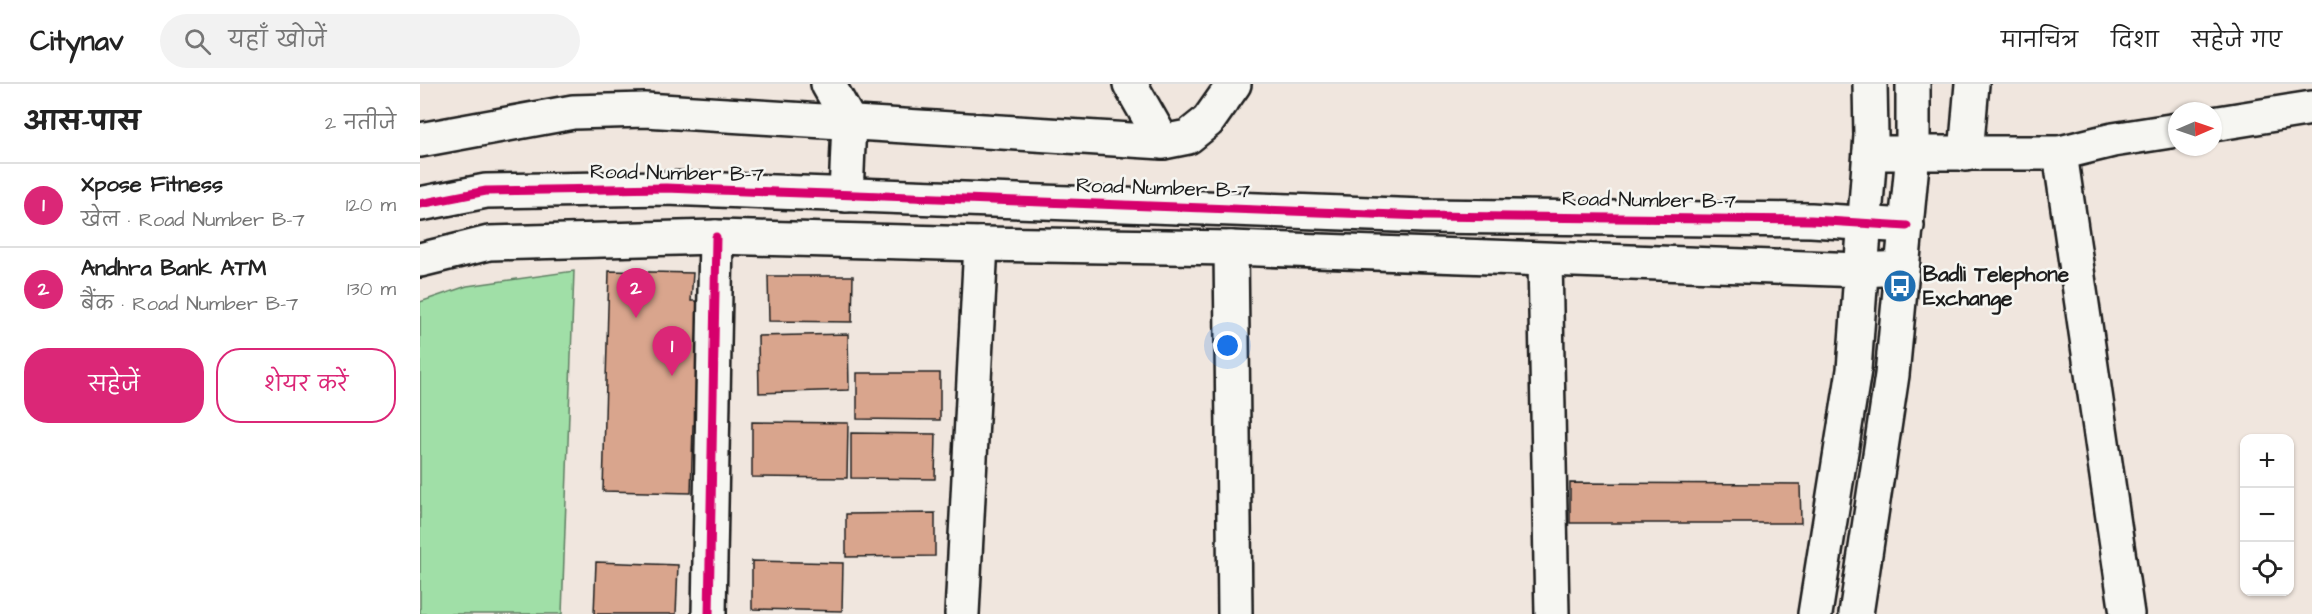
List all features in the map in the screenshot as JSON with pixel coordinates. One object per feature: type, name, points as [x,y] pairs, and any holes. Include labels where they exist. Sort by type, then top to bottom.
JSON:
[{"type":"street","points":[[828,84],[849,121],[846,195]]},
{"type":"street","points":[[1130,84],[1163,142]]},
{"type":"street","points":[[420,140],[573,112],[637,97],[849,121],[1163,142],[1188,136],[1208,121],[1234,84]]},
{"type":"street","points":[[1815,614],[1854,370],[1870,153],[1870,84]]},
{"type":"street","points":[[1856,614],[1892,375],[1913,153],[1912,84]]},
{"type":"street","points":[[1966,154],[1972,84]]},
{"type":"street","points":[[2222,123],[2312,108]]},
{"type":"street","points":[[1870,153],[2060,153],[2114,140],[2168,131]]},
{"type":"street","points":[[2060,153],[2127,614]]},
{"type":"street","name":"Road Number B-7","points":[[420,204],[486,191],[666,188],[1424,216],[1811,220],[1907,226]]},
{"type":"street","points":[[420,260],[489,243],[716,237],[1231,248],[1861,270],[1902,268]]},
{"type":"street","points":[[709,614],[716,237]]},
{"type":"street","points":[[962,614],[981,244]]},
{"type":"street","points":[[1231,248],[1235,614]]},
{"type":"street","points":[[1545,260],[1552,614]]},
{"type":"green space","points":[[574,271],[562,614],[420,614],[420,302],[467,286]]},
{"type":"building","points":[[609,271],[693,273],[691,301],[701,301],[698,425],[693,425],[691,493],[603,491]]},
{"type":"building","points":[[768,276],[853,276],[852,322],[769,321]]},
{"type":"building","points":[[848,334],[849,390],[759,393],[758,336]]},
{"type":"building","points":[[857,373],[940,373],[940,420],[857,419]]},
{"type":"building","points":[[752,422],[848,423],[847,478],[752,477]]},
{"type":"building","points":[[851,433],[936,434],[935,479],[851,478]]},
{"type":"building","points":[[1570,483],[1800,484],[1801,523],[1570,523]]},
{"type":"building","points":[[935,513],[935,556],[846,557],[846,514]]},
{"type":"building","points":[[752,561],[843,563],[842,611],[752,609]]},
{"type":"building","points":[[596,562],[678,565],[676,614],[594,614]]},
{"type":"cycle path","points":[[420,204],[486,191],[666,188],[1424,216],[1811,220],[1907,226]]},
{"type":"cycle path","points":[[709,614],[716,237]]},
{"type":"place","name":"Badli Telephone Exchange","points":[[1900,286]]},
{"type":"place","name":"Andhra Bank ATM","points":[[636,318]]},
{"type":"place","name":"Xpose Fitness","points":[[672,376]]}]
